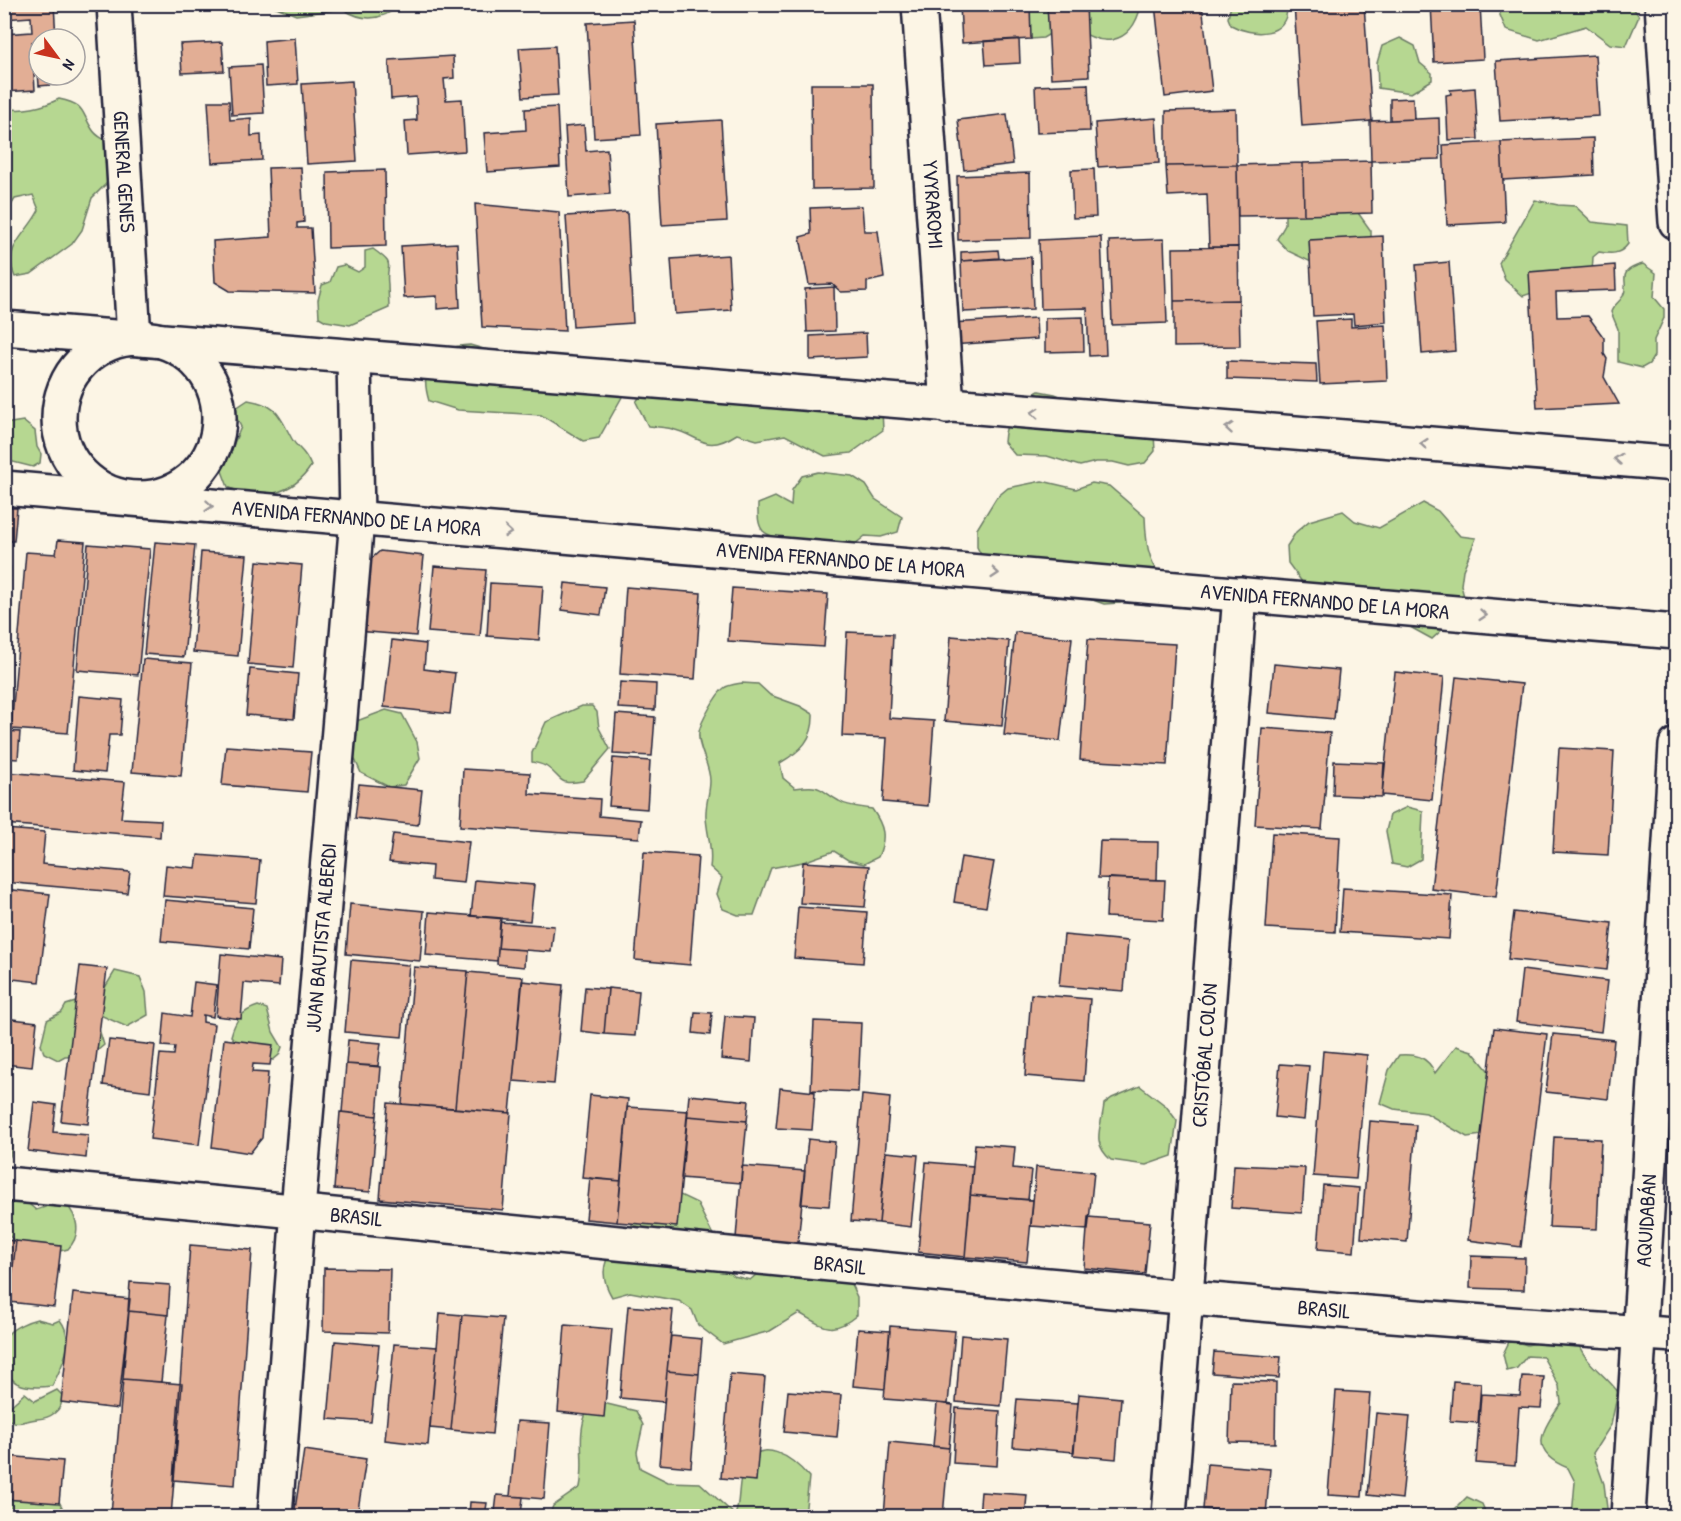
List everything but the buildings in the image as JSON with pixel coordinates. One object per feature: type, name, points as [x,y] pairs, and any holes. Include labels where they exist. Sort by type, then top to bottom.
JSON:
[{"type":"street","points":[[114,5],[127,4]]},
{"type":"street","name":"YVYRAROMI","points":[[919,4],[947,406]]},
{"type":"street","points":[[1662,4],[1677,222]]},
{"type":"street","name":"GENERAL GENES","points":[[114,5],[134,338]]},
{"type":"street","points":[[4,328],[161,340],[186,353],[205,372],[216,397],[219,424],[213,450],[198,473],[176,490],[150,498],[122,498],[99,489],[79,473],[69,459],[58,426],[60,400],[70,376],[87,357],[109,343],[134,338],[354,357],[947,406],[1677,464]]},
{"type":"street","name":"JUAN BAUTISTA ALBERDI","points":[[275,1516],[298,1210],[357,519],[354,357]]},
{"type":"street","name":"AVENIDA FERNANDO DE LA MORA","points":[[4,488],[1677,632]]},
{"type":"street","name":"CRISTÓBAL COLÓN","points":[[1169,1516],[1184,1297],[1240,594]]},
{"type":"street","name":"AQUIDABÁN","points":[[1628,1516],[1677,745]]},
{"type":"street","name":"BRASIL","points":[[4,1184],[298,1210],[1184,1297],[1677,1335]]},
{"type":"green space","points":[[271,5],[400,5],[379,17],[365,18],[343,9],[296,15]]},
{"type":"green space","points":[[1013,5],[1141,5],[1137,19],[1130,29],[1113,40],[1102,40],[1081,31],[1070,22],[1043,38],[1031,39],[1020,29]]},
{"type":"green space","points":[[1231,5],[1287,5],[1286,16],[1276,29],[1268,32],[1249,32],[1231,25],[1228,18]]},
{"type":"green space","points":[[1499,5],[1631,5],[1639,16],[1626,46],[1610,44],[1586,26],[1539,40],[1506,30]]},
{"type":"green space","points":[[1400,38],[1415,46],[1420,63],[1432,73],[1432,80],[1411,93],[1378,88],[1377,63],[1382,46]]},
{"type":"green space","points":[[59,99],[78,106],[98,135],[121,146],[128,162],[92,198],[82,230],[72,244],[31,274],[15,277],[11,257],[13,249],[39,210],[33,195],[15,199],[5,215],[5,108],[32,108]]},
{"type":"green space","points":[[1535,200],[1575,206],[1592,222],[1627,226],[1628,244],[1615,253],[1599,252],[1593,257],[1592,273],[1523,296],[1505,280],[1499,263]]},
{"type":"green space","points":[[1351,203],[1371,231],[1371,247],[1334,273],[1288,251],[1277,239],[1285,225],[1285,209]]},
{"type":"green space","points":[[373,249],[389,265],[389,308],[350,325],[326,321],[319,317],[318,300],[322,285],[330,282],[336,267],[344,265],[358,272],[365,267],[365,251]]},
{"type":"green space","points":[[1643,264],[1656,273],[1654,297],[1664,309],[1664,318],[1654,340],[1654,356],[1649,364],[1642,368],[1618,362],[1618,329],[1611,312],[1623,296],[1628,270]]},
{"type":"green space","points":[[470,345],[487,350],[512,370],[618,380],[622,397],[599,438],[583,441],[541,415],[458,410],[429,401],[426,377],[432,360],[447,349]]},
{"type":"green space","points":[[655,375],[882,410],[883,430],[851,453],[825,456],[785,435],[757,440],[737,434],[717,443],[703,442],[672,429],[648,426],[636,402]]},
{"type":"green space","points":[[1039,391],[1055,394],[1154,434],[1155,451],[1145,463],[1129,466],[1113,462],[1096,462],[1080,466],[1047,456],[1015,455],[1004,442],[1010,418],[1019,405]]},
{"type":"green space","points":[[248,400],[266,405],[276,412],[311,466],[295,484],[274,493],[263,495],[239,492],[228,487],[222,471],[241,427],[233,410]]},
{"type":"green space","points":[[23,421],[35,431],[37,447],[41,454],[40,463],[33,467],[5,460],[5,424]]},
{"type":"green space","points":[[818,472],[852,476],[866,485],[875,499],[902,517],[898,532],[881,537],[865,536],[844,549],[834,549],[788,541],[763,531],[759,521],[758,504],[775,497],[791,506],[792,490],[802,476]]},
{"type":"green space","points":[[1042,481],[1076,489],[1092,483],[1109,486],[1145,517],[1148,549],[1153,564],[1162,578],[1120,603],[1104,604],[985,562],[977,547],[977,529],[996,498],[1008,488]]},
{"type":"green space","points":[[1423,503],[1438,511],[1460,536],[1476,538],[1463,570],[1461,585],[1465,601],[1457,616],[1432,639],[1401,622],[1308,590],[1288,563],[1287,546],[1296,532],[1309,521],[1343,511],[1355,521],[1379,528]]},
{"type":"green space","points":[[742,683],[758,684],[770,695],[800,706],[813,714],[811,731],[805,743],[780,763],[783,778],[795,788],[816,787],[846,804],[872,809],[883,832],[883,843],[878,857],[864,864],[848,860],[834,851],[803,862],[771,868],[754,915],[738,915],[723,909],[717,894],[722,878],[710,867],[711,854],[706,812],[710,781],[699,738],[702,722],[721,691],[728,686]]},
{"type":"green space","points":[[582,706],[592,706],[597,712],[599,728],[610,749],[583,781],[564,782],[545,766],[532,762],[532,753],[546,722]]},
{"type":"green space","points":[[386,710],[402,714],[417,742],[420,758],[404,785],[389,787],[361,773],[353,755],[354,722]]},
{"type":"green space","points":[[1407,807],[1423,811],[1421,859],[1407,867],[1392,864],[1386,831],[1390,815]]},
{"type":"green space","points":[[115,971],[140,977],[146,992],[148,1015],[127,1027],[98,1014],[99,1029],[104,1045],[98,1050],[83,1055],[65,1056],[58,1060],[44,1053],[41,1045],[47,1020],[62,1012],[66,1005],[101,994]]},
{"type":"green space","points":[[258,1006],[267,1009],[273,1032],[282,1047],[279,1055],[273,1060],[236,1042],[231,1036],[240,1017]]},
{"type":"green space","points":[[1456,1046],[1472,1051],[1492,1075],[1482,1135],[1467,1137],[1426,1113],[1394,1109],[1380,1103],[1389,1070],[1399,1055],[1420,1057],[1432,1067],[1435,1073]]},
{"type":"green space","points":[[1140,1086],[1166,1106],[1177,1121],[1172,1156],[1146,1165],[1111,1160],[1101,1147],[1099,1140],[1104,1104]]},
{"type":"green space","points":[[5,1116],[10,1128],[12,1148],[5,1165]]},
{"type":"green space","points":[[655,1170],[680,1195],[697,1203],[720,1249],[722,1265],[734,1276],[750,1280],[763,1269],[850,1282],[857,1297],[857,1315],[841,1326],[828,1327],[799,1313],[770,1331],[723,1344],[698,1325],[692,1310],[679,1301],[630,1292],[612,1297],[604,1276],[604,1267],[611,1251],[632,1228],[632,1212]]},
{"type":"green space","points":[[24,1190],[30,1205],[36,1210],[45,1207],[58,1196],[69,1208],[77,1228],[73,1242],[68,1249],[60,1251],[17,1244],[5,1231],[5,1192]]},
{"type":"green space","points":[[37,1319],[53,1323],[60,1320],[67,1336],[66,1353],[52,1386],[31,1387],[19,1384],[9,1375],[4,1361],[4,1346],[8,1334]]},
{"type":"green space","points":[[1560,1338],[1577,1341],[1590,1363],[1618,1392],[1611,1425],[1593,1453],[1604,1484],[1608,1516],[1572,1516],[1575,1482],[1568,1468],[1555,1462],[1543,1448],[1544,1431],[1561,1403],[1559,1386],[1543,1357],[1527,1356],[1517,1368],[1507,1371],[1503,1354],[1510,1340],[1527,1345]]},
{"type":"green space","points":[[57,1390],[63,1396],[62,1401],[58,1410],[51,1415],[18,1423],[6,1418],[6,1410],[25,1393],[35,1401]]},
{"type":"green space","points":[[603,1403],[636,1411],[643,1425],[637,1452],[640,1468],[668,1482],[700,1483],[735,1515],[742,1473],[751,1458],[759,1452],[768,1451],[786,1457],[809,1477],[805,1516],[549,1516],[553,1506],[580,1487],[581,1439],[584,1419],[588,1408]]},
{"type":"green space","points":[[4,1488],[58,1500],[62,1507],[62,1516],[5,1516]]},
{"type":"green space","points":[[1467,1497],[1482,1504],[1487,1516],[1444,1516],[1444,1512],[1455,1509]]}]
